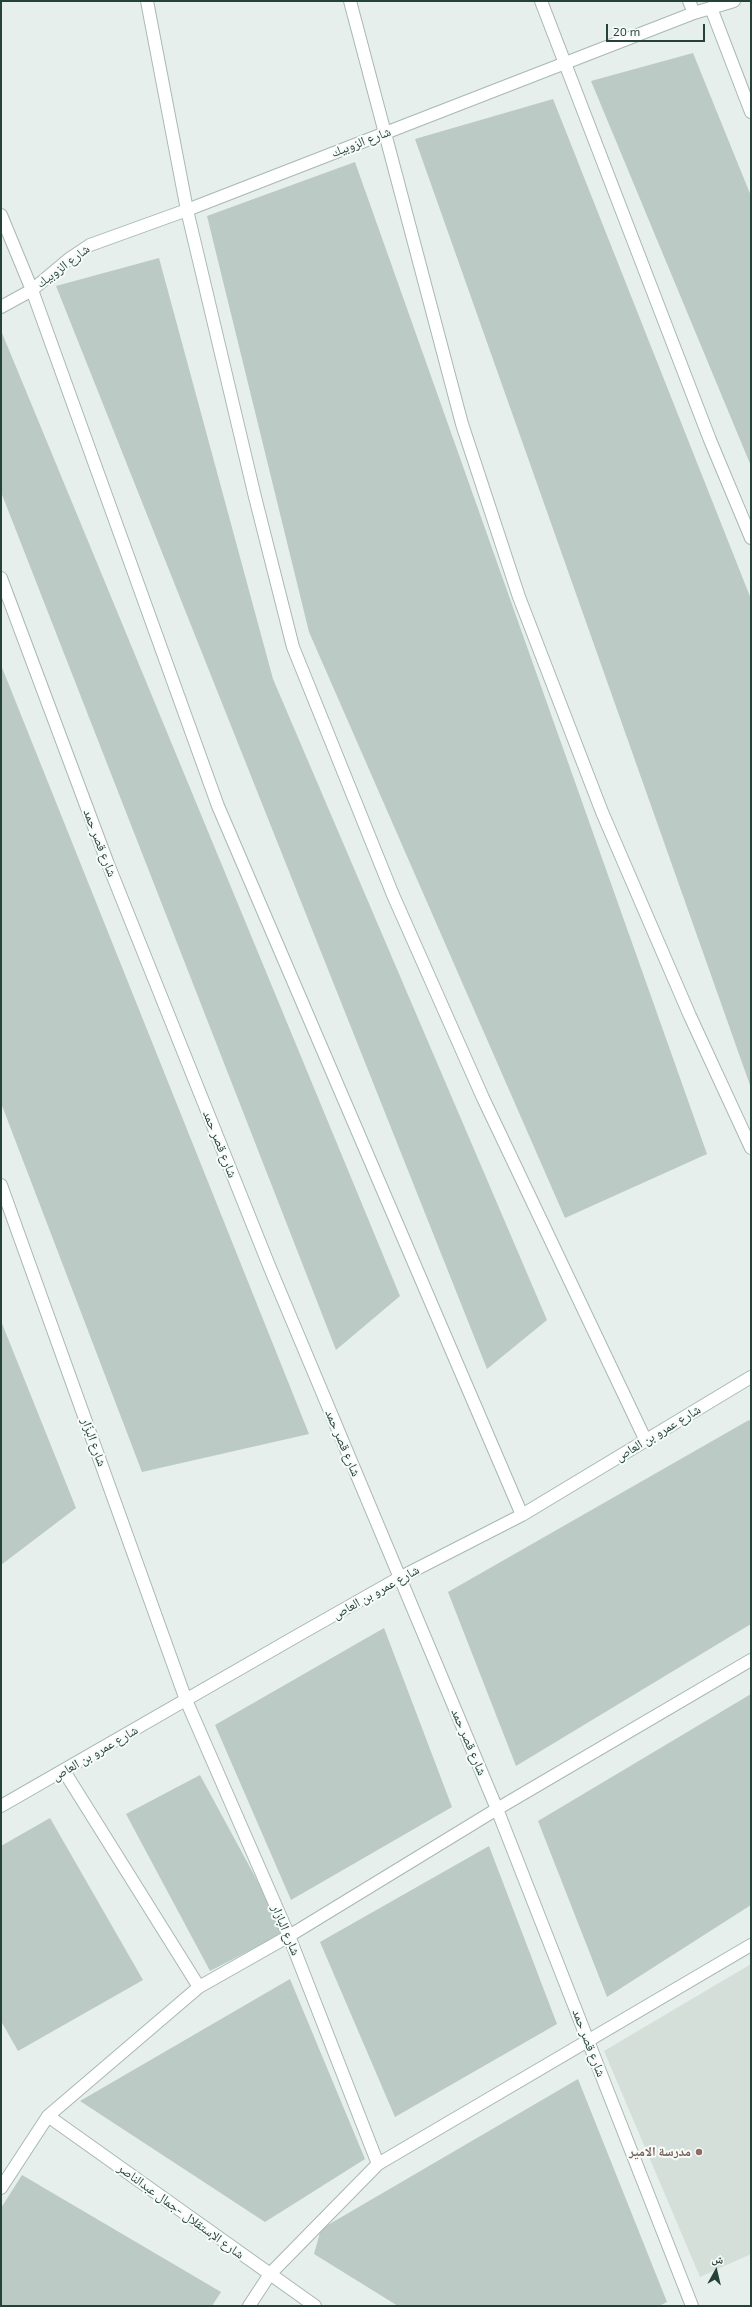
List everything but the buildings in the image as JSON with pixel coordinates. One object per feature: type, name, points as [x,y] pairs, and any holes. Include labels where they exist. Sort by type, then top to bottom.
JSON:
[{"type":"street","points":[[147,1],[187,210],[255,497],[293,647],[402,916],[483,1098],[646,1441]]},
{"type":"street","points":[[350,1],[462,424],[519,597],[602,812],[690,1016],[751,1148]]},
{"type":"street","points":[[541,1],[710,440],[751,538]]},
{"type":"street","points":[[689,1],[694,13]]},
{"type":"street","name":"شارع الزوبيك","points":[[1,307],[32,290],[90,244],[187,210],[694,13],[734,1]]},
{"type":"street","points":[[711,8],[751,112]]},
{"type":"street","points":[[1,215],[32,290],[218,806],[522,1515]]},
{"type":"street","name":"شارع قصر حمد","points":[[1,578],[108,864],[267,1261],[497,1809],[692,2306]]},
{"type":"street","name":"شارع البزّار","points":[[1,1185],[186,1700]]},
{"type":"street","name":"شارع عمرو بن العاص","points":[[1,1806],[399,1578],[522,1515],[751,1377]]},
{"type":"street","points":[[1,2188],[48,2116],[198,1987],[289,1936],[497,1809],[751,1660]]},
{"type":"street","name":"شارع البازار","points":[[186,1700],[289,1936],[378,2164]]},
{"type":"street","points":[[64,1771],[198,1987]]},
{"type":"street","points":[[249,2306],[270,2274],[378,2164],[751,1945]]},
{"type":"street","name":"شارع الإستقلال -جمال عبدالناصر","points":[[48,2116],[315,2306]]},
{"type":"shaded area","name":"مدرسة الامير","points":[[751,1964],[751,2254],[700,2277],[604,2051]]},
{"type":"place","name":"مدرسة الامير","points":[[699,2152]]}]
